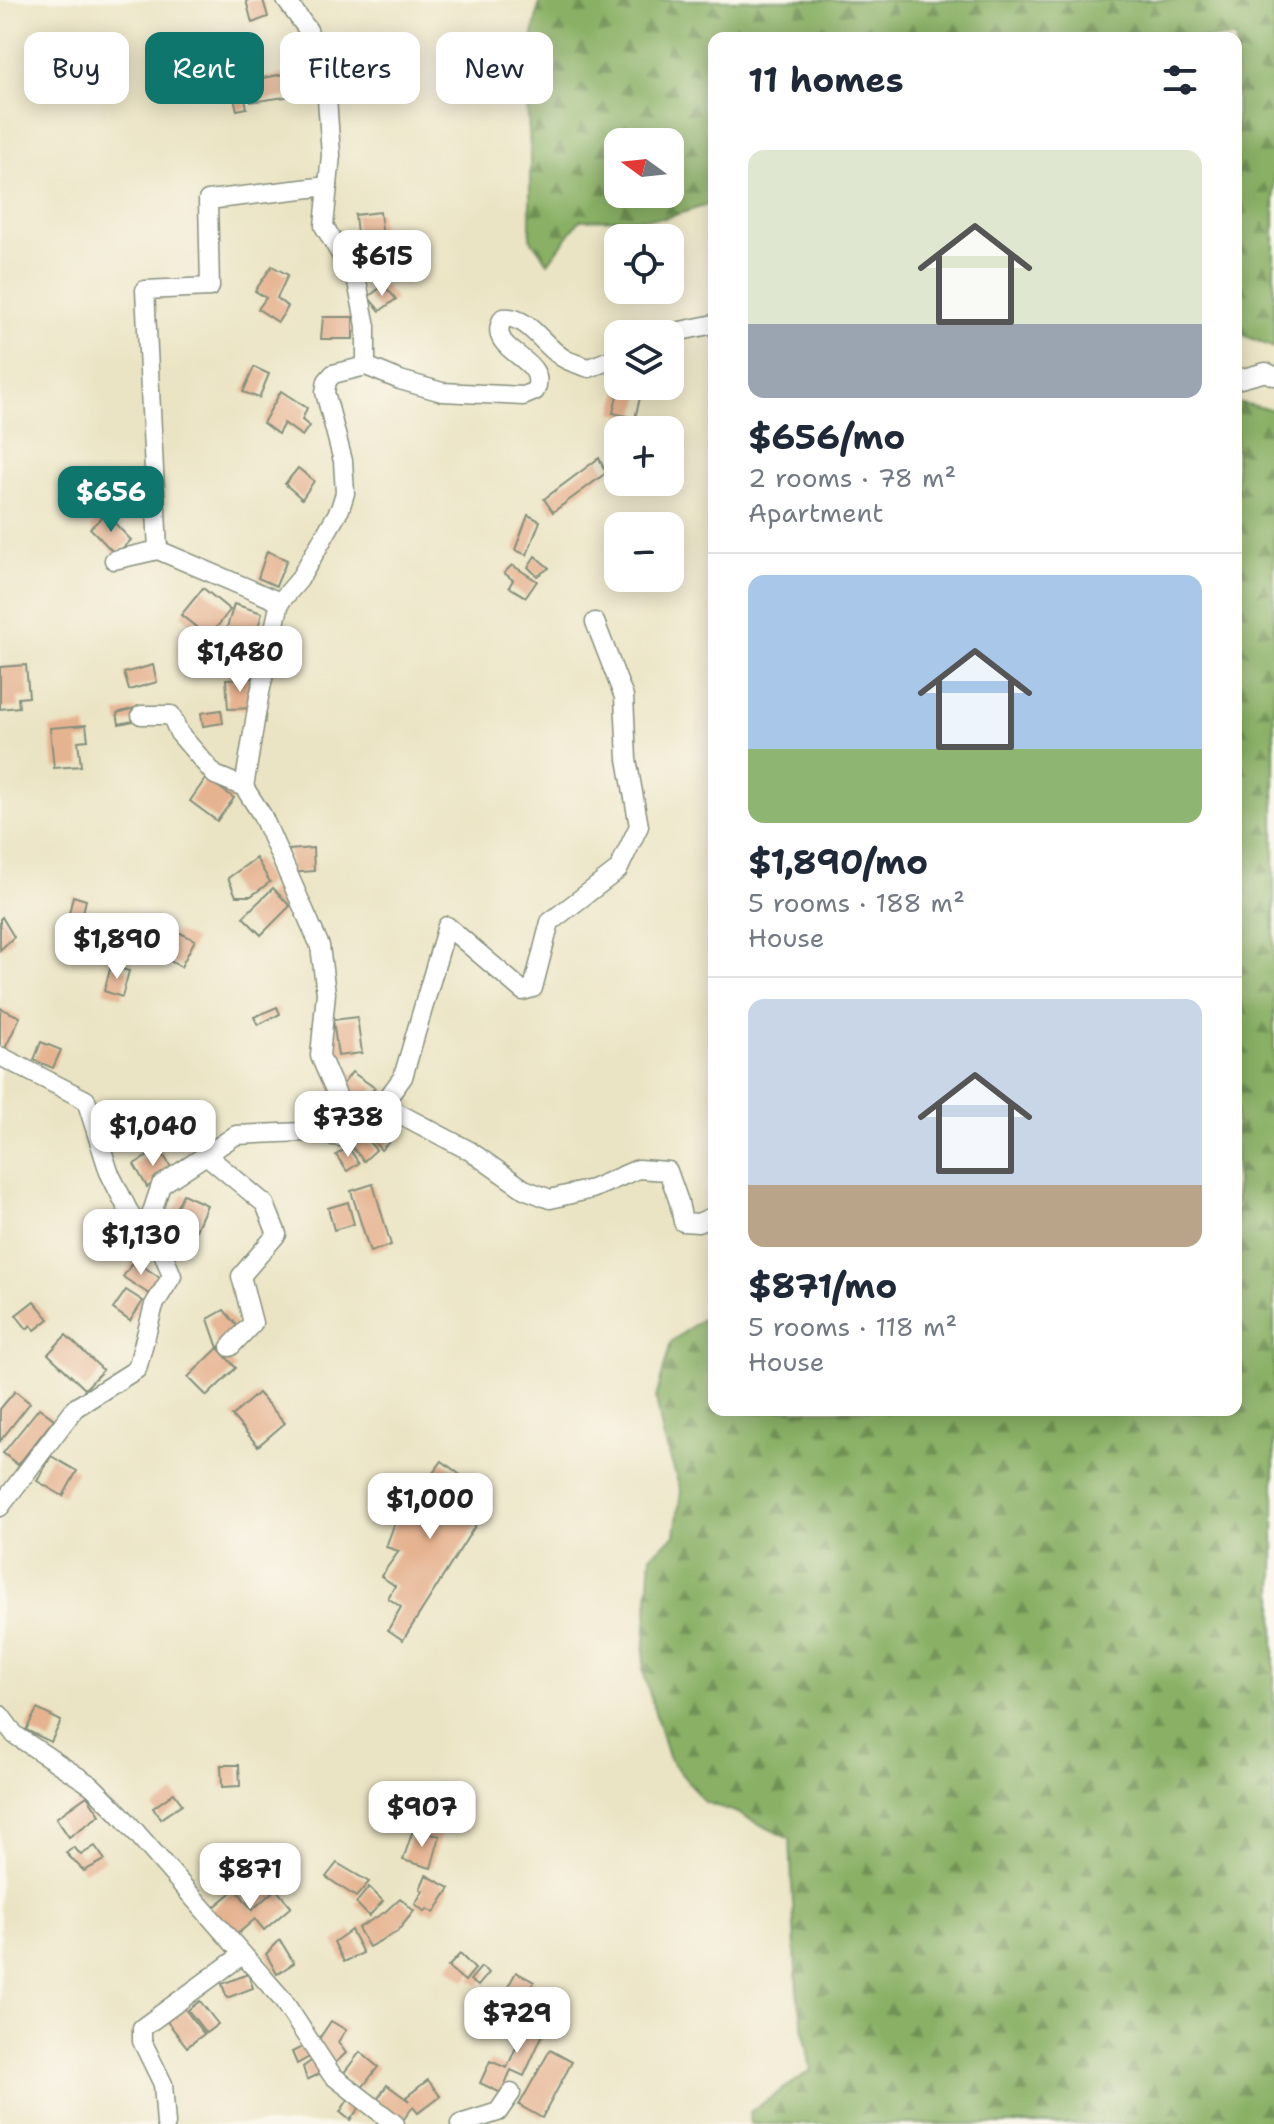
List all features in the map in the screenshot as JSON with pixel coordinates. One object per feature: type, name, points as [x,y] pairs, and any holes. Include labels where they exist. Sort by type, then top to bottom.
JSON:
[{"type":"street","points":[[286,0],[308,30],[327,98],[331,155],[324,226],[357,282],[366,326],[366,366]]},
{"type":"street","points":[[158,550],[145,290],[210,287],[208,200],[328,186]]},
{"type":"street","points":[[244,787],[259,697],[280,602],[299,580],[340,509],[345,493],[343,461],[325,392],[327,381],[339,371],[366,366],[442,392],[523,396],[535,391],[539,380],[536,370],[505,345],[501,338],[503,318],[512,317],[564,359],[589,368],[604,362]]},
{"type":"street","points":[[684,330],[708,325]]},
{"type":"street","points":[[1242,378],[1266,372],[1274,376]]},
{"type":"street","points":[[114,560],[158,550],[280,602]]},
{"type":"street","points":[[145,1233],[161,1185],[236,1135],[304,1132],[342,1137],[375,1115],[403,1077],[447,926],[523,991],[533,988],[550,922],[618,870],[639,826],[627,759],[624,697],[595,622]]},
{"type":"street","points":[[141,715],[171,715],[179,733],[215,775],[244,787],[262,815],[320,946],[326,993],[320,1056],[347,1118],[342,1137]]},
{"type":"street","points":[[0,1056],[86,1100],[109,1172],[134,1222],[161,1248],[172,1276],[154,1305],[137,1369],[75,1408],[0,1507]]},
{"type":"street","points":[[375,1115],[398,1113],[470,1151],[524,1189],[550,1199],[592,1189],[638,1169],[668,1171],[683,1222],[698,1223],[708,1219]]},
{"type":"street","points":[[206,1155],[265,1204],[277,1234],[241,1276],[253,1323],[230,1347]]},
{"type":"street","points":[[0,1715],[15,1735],[92,1786],[120,1814],[282,1999],[332,2075],[395,2124]]},
{"type":"street","points":[[166,2124],[163,2084],[142,2041],[142,2028],[242,1955]]},
{"type":"street","points":[[460,2124],[498,2112],[511,2093]]},
{"type":"green space","points":[[540,0],[1274,0],[1274,348],[1242,334],[1242,32],[708,32],[708,205],[665,218],[580,220],[548,263],[530,238],[527,104],[553,104],[553,32],[534,32]]},
{"type":"green space","points":[[1242,403],[1274,410],[1274,2124],[751,2124],[750,2112],[811,2070],[797,1991],[790,1839],[735,1812],[704,1802],[668,1757],[643,1671],[651,1555],[675,1535],[681,1491],[663,1436],[656,1398],[671,1342],[708,1314],[708,1416],[1242,1416]]},
{"type":"building","points":[[246,0],[263,0],[268,17],[252,23]]},
{"type":"building","points":[[280,75],[280,98],[264,100],[264,78]]},
{"type":"building","points":[[236,104],[246,104],[247,108],[237,110]]},
{"type":"building","points":[[380,212],[383,239],[370,243],[372,262],[355,264],[353,245],[358,244],[355,215]]},
{"type":"building","points":[[272,266],[288,275],[277,298],[288,307],[278,322],[258,309],[266,298],[255,291]]},
{"type":"building","points":[[384,285],[396,299],[380,311],[368,297]]},
{"type":"building","points":[[323,317],[353,317],[353,339],[321,339]]},
{"type":"building","points":[[254,367],[269,374],[259,398],[243,392]]},
{"type":"building","points":[[281,391],[307,408],[302,420],[309,426],[302,436],[284,423],[278,434],[263,423]]},
{"type":"building","points":[[616,400],[640,400],[636,416],[613,413]]},
{"type":"building","points":[[599,458],[604,474],[553,512],[544,499]]},
{"type":"building","points":[[298,468],[314,481],[302,499],[285,484]]},
{"type":"building","points":[[106,514],[131,540],[116,555],[90,528]]},
{"type":"building","points":[[528,515],[540,521],[527,555],[515,550]]},
{"type":"building","points":[[267,551],[287,560],[276,586],[258,578]]},
{"type":"building","points":[[535,556],[549,568],[537,576],[528,567]]},
{"type":"building","points":[[512,565],[537,581],[526,597],[509,587],[513,580],[504,573]]},
{"type":"building","points":[[203,588],[230,610],[209,637],[181,615]]},
{"type":"building","points":[[234,604],[262,613],[252,650],[223,641]]},
{"type":"building","points":[[26,665],[29,697],[18,698],[19,707],[0,709],[0,667]]},
{"type":"building","points":[[153,665],[157,682],[129,690],[124,673]]},
{"type":"building","points":[[253,678],[255,708],[228,709],[226,679]]},
{"type":"building","points":[[135,708],[138,720],[119,724],[117,713]]},
{"type":"building","points":[[221,710],[223,723],[203,726],[201,713]]},
{"type":"building","points":[[86,725],[88,740],[78,741],[81,766],[54,768],[50,728]]},
{"type":"building","points":[[206,778],[234,798],[217,821],[190,801]]},
{"type":"building","points":[[313,848],[314,871],[290,873],[289,850]]},
{"type":"building","points":[[256,858],[270,882],[251,896],[236,896],[228,878]]},
{"type":"building","points":[[273,888],[290,906],[261,935],[243,917]]},
{"type":"building","points":[[73,896],[86,900],[81,921],[68,918]]},
{"type":"building","points":[[2,917],[14,937],[0,950],[0,919]]},
{"type":"building","points":[[176,931],[195,940],[181,967],[163,957]]},
{"type":"building","points":[[111,966],[129,971],[122,997],[104,991]]},
{"type":"building","points":[[277,1007],[280,1014],[258,1025],[254,1017]]},
{"type":"building","points":[[0,1008],[20,1017],[3,1053],[0,1052]]},
{"type":"building","points":[[357,1017],[362,1053],[338,1056],[333,1020]]},
{"type":"building","points":[[41,1042],[61,1050],[53,1068],[34,1060]]},
{"type":"building","points":[[352,1072],[375,1088],[356,1107],[338,1091]]},
{"type":"building","points":[[387,1119],[400,1131],[381,1150],[368,1135]]},
{"type":"building","points":[[363,1135],[376,1150],[364,1161],[351,1146]]},
{"type":"building","points":[[348,1147],[359,1163],[347,1171],[336,1155]]},
{"type":"building","points":[[160,1149],[173,1171],[147,1187],[134,1164]]},
{"type":"building","points":[[373,1184],[391,1245],[370,1252],[351,1191]]},
{"type":"building","points":[[183,1194],[207,1205],[194,1235],[169,1223]]},
{"type":"building","points":[[348,1202],[354,1224],[334,1230],[328,1208]]},
{"type":"building","points":[[118,1213],[140,1242],[122,1256],[100,1227]]},
{"type":"building","points":[[134,1260],[160,1278],[149,1294],[123,1277]]},
{"type":"building","points":[[126,1290],[143,1301],[130,1321],[113,1309]]},
{"type":"building","points":[[34,1301],[49,1319],[35,1330],[31,1325],[27,1329],[16,1315]]},
{"type":"building","points":[[224,1310],[238,1327],[218,1348],[208,1319]]},
{"type":"building","points":[[66,1335],[103,1370],[85,1389],[48,1354]]},
{"type":"building","points":[[218,1348],[236,1368],[207,1396],[188,1377]]},
{"type":"building","points":[[15,1391],[30,1403],[0,1441],[0,1409]]},
{"type":"building","points":[[258,1393],[285,1423],[258,1446],[232,1416]]},
{"type":"building","points":[[39,1408],[54,1419],[18,1465],[3,1453]]},
{"type":"building","points":[[51,1456],[77,1471],[63,1496],[37,1481]]},
{"type":"building","points":[[442,1461],[492,1499],[403,1640],[388,1630],[401,1607],[388,1598],[395,1586],[381,1576],[399,1551],[386,1547],[394,1525]]},
{"type":"building","points":[[37,1709],[61,1721],[51,1742],[26,1730]]},
{"type":"building","points":[[221,1765],[239,1765],[240,1786],[222,1787]]},
{"type":"building","points":[[174,1793],[182,1804],[160,1819],[153,1808]]},
{"type":"building","points":[[87,1796],[100,1815],[69,1837],[56,1818]]},
{"type":"building","points":[[413,1830],[440,1836],[431,1868],[403,1860]]},
{"type":"building","points":[[95,1846],[105,1860],[84,1871],[66,1853],[74,1847],[81,1855]]},
{"type":"building","points":[[337,1863],[369,1882],[356,1897],[326,1877]]},
{"type":"building","points":[[426,1875],[450,1888],[434,1913],[427,1909],[425,1912],[415,1904],[423,1891],[420,1889]]},
{"type":"building","points":[[369,1887],[383,1901],[369,1916],[356,1903]]},
{"type":"building","points":[[236,1889],[252,1910],[276,1889],[291,1907],[264,1930],[255,1919],[234,1937],[212,1909]]},
{"type":"building","points":[[400,1898],[414,1911],[397,1932],[369,1947],[358,1928],[385,1912]]},
{"type":"building","points":[[351,1930],[363,1953],[344,1962],[334,1942]]},
{"type":"building","points":[[280,1940],[294,1963],[277,1974],[266,1954]]},
{"type":"building","points":[[460,1954],[475,1969],[465,1981],[448,1967]]},
{"type":"building","points":[[481,1967],[489,1973],[478,1986],[470,1980]]},
{"type":"building","points":[[516,1972],[534,1982],[517,2013],[499,2003]]},
{"type":"building","points":[[248,1974],[253,1988],[227,1998],[222,1984]]},
{"type":"building","points":[[200,2001],[218,2024],[206,2033],[188,2010]]},
{"type":"building","points":[[183,2007],[204,2034],[187,2047],[166,2020]]},
{"type":"building","points":[[531,2013],[549,2021],[524,2076],[511,2070],[501,2093],[480,2083],[490,2061],[507,2068]]},
{"type":"building","points":[[331,2021],[346,2030],[338,2042],[346,2053],[333,2065],[315,2045]]},
{"type":"building","points":[[304,2046],[311,2056],[297,2064],[292,2052]]},
{"type":"building","points":[[550,2050],[572,2062],[542,2118],[519,2105]]},
{"type":"building","points":[[360,2052],[378,2067],[361,2089],[343,2074]]},
{"type":"building","points":[[314,2059],[321,2073],[307,2080],[303,2067]]},
{"type":"building","points":[[428,2080],[440,2096],[418,2113],[413,2107],[403,2120],[375,2103],[387,2085],[409,2101],[406,2097]]},
{"type":"building","points":[[351,2095],[362,2104],[350,2120],[340,2112]]}]
